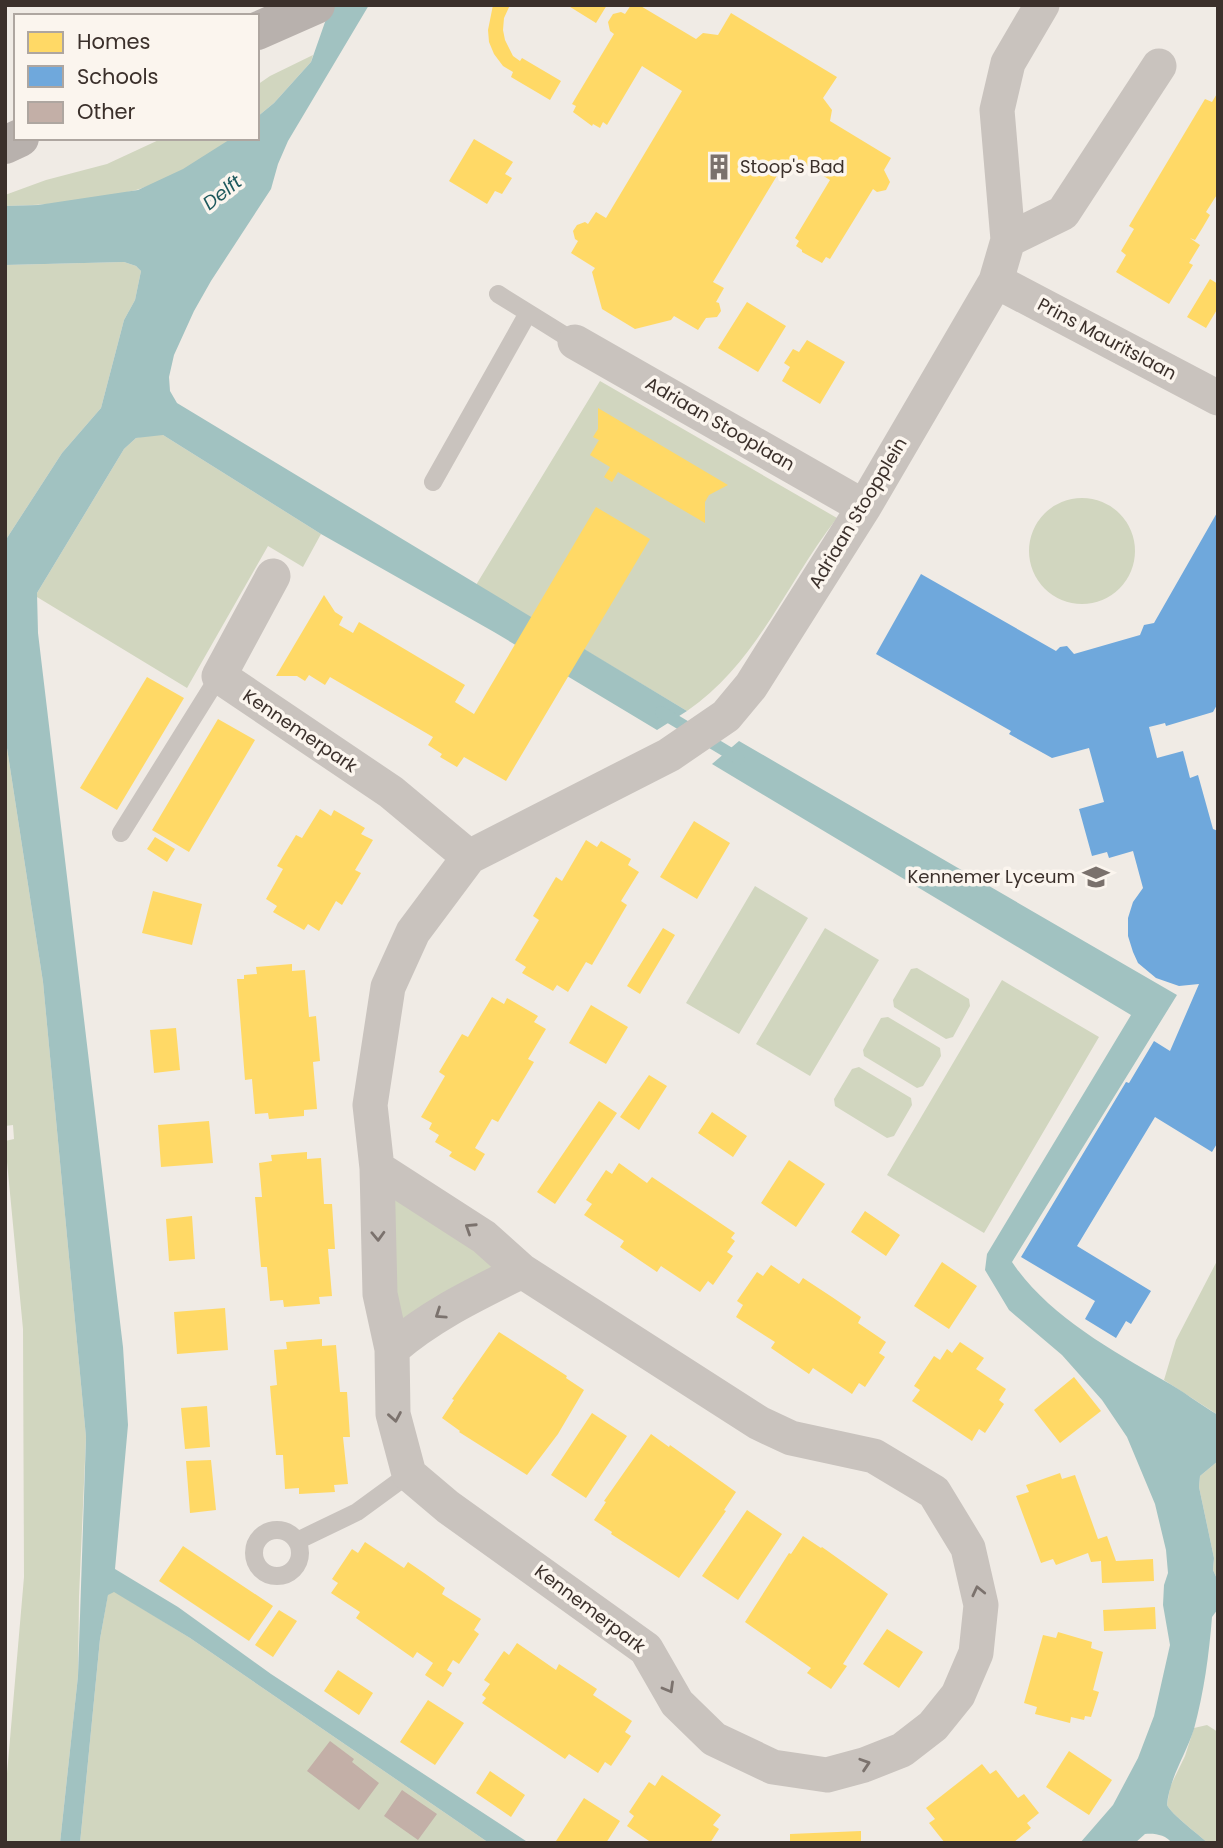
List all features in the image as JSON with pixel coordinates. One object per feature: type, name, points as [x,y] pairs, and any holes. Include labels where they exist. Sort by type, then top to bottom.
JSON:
[{"type":"street","name":"Adriaan Stoopplein","points":[[469,857],[668,755],[726,716],[751,685],[864,507],[996,281],[1008,240],[997,110],[1008,62],[1042,5]]},
{"type":"street","points":[[1008,240],[1063,213],[1158,66]]},
{"type":"street","name":"Prins Mauritslaan","points":[[996,281],[1218,398]]},
{"type":"street","name":"Adriaan Stooplaan","points":[[575,342],[864,507]]},
{"type":"street","points":[[219,676],[273,576]]},
{"type":"street","name":"Kennemerpark","points":[[219,676],[391,792],[469,857]]},
{"type":"street","points":[[409,1474],[393,1414],[392,1349],[380,1294],[377,1168],[370,1105],[388,987],[413,932],[469,857]]},
{"type":"street","name":"Kennemerpark","points":[[377,1168],[484,1237],[522,1271],[758,1423],[791,1438],[874,1456],[934,1492],[968,1548],[981,1605],[976,1653],[958,1696],[933,1727],[902,1750],[864,1765],[827,1775],[773,1767],[713,1739],[677,1703],[646,1649],[448,1507],[409,1474]]},
{"type":"street","points":[[392,1349],[453,1305],[522,1271]]},
{"type":"lane","points":[[498,294],[575,342]]},
{"type":"lane","points":[[433,482],[528,313]]},
{"type":"lane","points":[[121,833],[219,676]]},
{"type":"lane","points":[[297,1541],[357,1512],[409,1474]]},
{"type":"green space","points":[[313,55],[311,62],[274,103],[259,115],[259,84]]},
{"type":"green space","points":[[159,140],[229,140],[186,168],[136,190],[71,202],[5,206],[5,195],[46,180],[107,164]]},
{"type":"green space","points":[[124,262],[141,271],[135,300],[124,320],[101,408],[62,453],[5,541],[5,265]]},
{"type":"green space","points":[[600,381],[837,518],[752,646],[712,691],[687,711],[476,585]]},
{"type":"green space","points":[[163,435],[321,534],[303,567],[268,546],[187,688],[37,597],[124,449],[136,438]]},
{"type":"green space","points":[[1082,498],[1102,502],[1120,513],[1131,531],[1135,551],[1131,571],[1120,589],[1102,600],[1082,604],[1062,600],[1044,589],[1033,571],[1029,551],[1033,531],[1044,513],[1062,502]]},
{"type":"green space","points":[[5,735],[43,982],[86,1437],[78,1676],[60,1843],[5,1843],[5,1797],[24,1577],[23,1329],[5,1141],[14,1139],[13,1125],[5,1126]]},
{"type":"green space","points":[[755,886],[808,918],[739,1034],[686,1003]]},
{"type":"green space","points":[[825,928],[879,960],[810,1076],[756,1044]]},
{"type":"green space","points":[[917,968],[969,999],[970,1006],[953,1037],[946,1039],[894,1007],[893,1000],[911,969]]},
{"type":"green space","points":[[1002,980],[1099,1037],[984,1233],[887,1175]]},
{"type":"green space","points":[[888,1017],[940,1048],[941,1056],[923,1086],[917,1088],[864,1056],[863,1050],[881,1018]]},
{"type":"green space","points":[[859,1067],[911,1098],[912,1105],[894,1136],[887,1138],[835,1106],[834,1099],[852,1069]]},
{"type":"green space","points":[[396,1200],[486,1250],[493,1268],[417,1318],[399,1318],[388,1208]]},
{"type":"green space","points":[[1218,1259],[1218,1415],[1164,1380],[1176,1340]]},
{"type":"green space","points":[[1218,1461],[1218,1581],[1213,1570],[1214,1558],[1199,1487],[1200,1476]]},
{"type":"green space","points":[[114,1591],[190,1638],[489,1843],[80,1843],[100,1639],[108,1594]]},
{"type":"green space","points":[[1207,1725],[1218,1732],[1218,1843],[1208,1843],[1179,1819],[1167,1805],[1170,1787],[1185,1756],[1194,1728]]},
{"type":"water","name":"Delft","points":[[331,5],[369,5],[288,141],[271,189],[194,311],[174,355],[169,377],[170,391],[177,403],[687,711],[657,730],[494,632],[321,534],[163,435],[136,438],[124,449],[37,593],[38,633],[123,1347],[128,1425],[115,1569],[178,1607],[271,1674],[529,1843],[489,1843],[190,1638],[114,1592],[108,1595],[100,1639],[80,1843],[60,1843],[78,1676],[86,1437],[43,982],[5,735],[5,541],[62,453],[101,408],[124,320],[135,300],[141,271],[124,262],[5,265],[5,206],[38,205],[138,190],[183,169],[229,140],[259,140],[259,115],[274,103],[311,62]]},
{"type":"water","points":[[739,741],[1177,995],[1012,1262],[1043,1298],[1080,1329],[1218,1415],[1218,1461],[1200,1476],[1199,1487],[1214,1558],[1213,1570],[1218,1581],[1218,1609],[1212,1617],[1206,1673],[1194,1729],[1174,1776],[1167,1805],[1179,1819],[1208,1843],[1172,1843],[1163,1836],[1145,1834],[1135,1843],[1080,1843],[1113,1805],[1138,1758],[1154,1716],[1170,1645],[1163,1605],[1168,1573],[1166,1550],[1155,1504],[1127,1437],[1102,1400],[1062,1355],[1009,1310],[985,1270],[987,1254],[1131,1015],[712,764]]},
{"type":"building: Homes","points":[[493,5],[510,5],[504,18],[503,30],[513,56],[520,61],[522,58],[561,81],[550,100],[511,77],[513,72],[503,66],[494,54],[488,30]]},
{"type":"building: Homes","points":[[567,5],[607,5],[596,23]]},
{"type":"building: Homes","name":"Stoop's Bad","points":[[631,5],[639,5],[696,39],[703,33],[718,35],[731,13],[837,77],[823,98],[832,110],[830,121],[891,158],[884,170],[890,182],[886,190],[877,192],[873,189],[830,259],[826,257],[822,263],[802,252],[796,246],[799,241],[795,238],[830,180],[804,164],[800,170],[786,172],[781,169],[713,282],[724,288],[716,302],[719,303],[721,311],[717,317],[706,318],[698,330],[674,316],[671,320],[635,329],[602,309],[592,272],[595,268],[571,253],[578,241],[573,231],[577,225],[585,222],[588,224],[596,212],[606,218],[682,91],[642,66],[607,125],[603,122],[600,128],[593,124],[592,126],[573,112],[576,106],[572,104],[614,34],[610,31],[608,22],[613,14],[625,14]]},
{"type":"building: Homes","points":[[1218,92],[1218,193],[1206,212],[1210,215],[1195,240],[1190,238],[1200,245],[1189,263],[1193,265],[1169,304],[1116,272],[1126,255],[1121,251],[1134,229],[1129,226],[1205,99],[1212,102]]},
{"type":"building: Homes","points":[[474,139],[513,162],[505,174],[512,178],[502,194],[495,191],[487,204],[449,181]]},
{"type":"building: Homes","points":[[1210,279],[1218,284],[1218,308],[1206,328],[1187,317]]},
{"type":"building: Homes","points":[[747,302],[786,326],[758,372],[718,348]]},
{"type":"building: Homes","points":[[807,340],[845,362],[820,404],[782,381],[790,367],[784,363],[793,349],[799,352]]},
{"type":"building: Homes","points":[[598,408],[728,485],[709,495],[705,502],[705,523],[618,472],[612,482],[604,477],[610,467],[590,455],[599,440],[593,437],[598,429]]},
{"type":"building: Homes","points":[[596,507],[650,539],[506,781],[464,757],[457,767],[440,757],[442,754],[428,745],[433,737],[330,677],[325,685],[309,675],[305,681],[297,676],[276,676],[324,595],[335,612],[343,617],[339,625],[353,633],[359,622],[465,685],[455,702],[474,714]]},
{"type":"building: Homes","points":[[147,677],[184,698],[117,810],[80,788]]},
{"type":"building: Homes","points":[[218,719],[255,740],[189,852],[152,830]]},
{"type":"building: Homes","points":[[320,809],[331,816],[334,810],[365,828],[361,834],[373,840],[355,870],[361,873],[342,905],[336,901],[319,931],[308,924],[304,930],[273,912],[277,906],[266,899],[283,869],[277,866],[296,835],[302,838]]},
{"type":"building: Homes","points":[[694,821],[730,843],[697,899],[660,877]]},
{"type":"building: Homes","points":[[155,837],[175,849],[167,862],[147,849]]},
{"type":"building: Homes","points":[[586,840],[597,847],[601,841],[631,859],[628,865],[639,872],[621,901],[627,905],[592,965],[586,962],[568,992],[557,985],[553,991],[522,973],[526,967],[515,960],[539,920],[533,916],[556,877],[562,881]]},
{"type":"building: Homes","points":[[153,891],[202,904],[192,945],[142,933]]},
{"type":"building: Homes","points":[[663,928],[675,935],[640,994],[627,986]]},
{"type":"building: Homes","points":[[292,964],[292,971],[305,970],[309,1017],[316,1016],[320,1061],[313,1062],[317,1109],[304,1110],[304,1116],[269,1119],[268,1113],[255,1114],[252,1079],[245,1080],[237,979],[244,979],[244,975],[257,974],[256,967]]},
{"type":"building: Homes","points":[[492,997],[504,1004],[507,998],[538,1016],[534,1022],[546,1029],[528,1059],[534,1062],[498,1122],[492,1119],[475,1148],[485,1154],[475,1171],[449,1156],[452,1152],[435,1142],[439,1135],[429,1129],[432,1123],[421,1117],[445,1076],[439,1072],[462,1034],[468,1037]]},
{"type":"building: Homes","points":[[591,1005],[628,1027],[606,1064],[569,1043]]},
{"type":"building: Homes","points":[[176,1028],[180,1070],[154,1073],[150,1030]]},
{"type":"building: Homes","points":[[649,1075],[667,1086],[639,1130],[620,1117]]},
{"type":"building: Homes","points":[[599,1101],[617,1113],[555,1204],[537,1192]]},
{"type":"building: Homes","points":[[712,1112],[747,1136],[733,1157],[698,1133]]},
{"type":"building: Homes","points":[[209,1121],[213,1163],[161,1167],[158,1125]]},
{"type":"building: Homes","points":[[307,1152],[307,1159],[321,1158],[324,1204],[332,1204],[335,1249],[328,1249],[332,1296],[319,1297],[320,1304],[284,1307],[283,1300],[270,1301],[267,1267],[261,1267],[255,1197],[262,1197],[259,1163],[272,1161],[271,1155]]},
{"type":"building: Homes","points":[[789,1160],[825,1184],[796,1227],[761,1203]]},
{"type":"building: Homes","points":[[619,1163],[647,1183],[652,1177],[735,1233],[731,1238],[735,1241],[727,1252],[733,1256],[713,1285],[708,1281],[700,1292],[661,1266],[657,1272],[620,1247],[624,1241],[584,1215],[592,1204],[586,1200],[606,1170],[612,1174]]},
{"type":"building: Homes","points":[[865,1211],[900,1235],[886,1256],[851,1232]]},
{"type":"building: Homes","points":[[192,1216],[195,1259],[169,1261],[166,1219]]},
{"type":"building: Homes","points":[[942,1262],[977,1286],[949,1329],[914,1306]]},
{"type":"building: Homes","points":[[771,1265],[799,1284],[803,1278],[832,1297],[861,1317],[858,1323],[886,1342],[879,1353],[885,1357],[865,1387],[859,1383],[852,1394],[813,1368],[809,1374],[771,1348],[775,1342],[736,1317],[743,1305],[737,1301],[757,1272],[763,1276]]},
{"type":"building: Homes","points":[[225,1308],[228,1350],[177,1354],[174,1312]]},
{"type":"building: Homes","points":[[499,1332],[584,1390],[558,1434],[527,1475],[459,1432],[442,1418],[454,1400],[452,1399]]},
{"type":"building: Homes","points":[[322,1339],[322,1346],[336,1345],[340,1392],[347,1392],[350,1437],[343,1437],[348,1484],[334,1485],[335,1492],[299,1494],[299,1488],[285,1489],[283,1455],[276,1455],[270,1386],[277,1385],[274,1350],[287,1349],[286,1342]]},
{"type":"building: Homes","points":[[960,1342],[984,1358],[976,1369],[1006,1389],[999,1400],[1004,1404],[985,1433],[979,1429],[972,1441],[912,1401],[920,1390],[914,1386],[934,1356],[940,1360],[947,1349],[952,1353]]},
{"type":"building: Homes","points":[[1074,1377],[1101,1411],[1060,1443],[1034,1410]]},
{"type":"building: Homes","points":[[207,1406],[210,1447],[185,1449],[181,1408]]},
{"type":"building: Homes","points":[[592,1413],[627,1436],[586,1498],[551,1475]]},
{"type":"building: Homes","points":[[651,1434],[736,1492],[724,1510],[726,1511],[679,1578],[594,1520],[606,1502],[604,1501]]},
{"type":"building: Homes","points":[[211,1460],[216,1510],[190,1513],[186,1461]]},
{"type":"building: Homes","points":[[1060,1473],[1062,1479],[1075,1475],[1098,1539],[1107,1536],[1116,1561],[1153,1559],[1154,1581],[1102,1583],[1101,1561],[1091,1562],[1088,1553],[1056,1565],[1053,1559],[1041,1563],[1016,1496],[1029,1492],[1026,1485]]},
{"type":"building: Homes","points":[[747,1510],[782,1534],[738,1600],[702,1576]]},
{"type":"building: Homes","points":[[803,1536],[888,1594],[843,1664],[847,1666],[831,1689],[807,1673],[811,1668],[745,1622],[789,1553],[791,1554]]},
{"type":"building: Homes","points":[[365,1542],[404,1568],[408,1562],[445,1588],[442,1594],[481,1619],[474,1630],[479,1634],[459,1664],[453,1660],[447,1670],[452,1673],[443,1687],[425,1675],[433,1663],[417,1652],[413,1658],[356,1618],[360,1612],[331,1593],[338,1583],[332,1579],[352,1549],[358,1553]]},
{"type":"building: Homes","points":[[183,1546],[273,1606],[249,1641],[159,1581]]},
{"type":"building: Homes","points":[[1155,1607],[1156,1629],[1104,1631],[1103,1610]]},
{"type":"building: Homes","points":[[279,1610],[297,1621],[273,1657],[255,1645]]},
{"type":"building: Homes","points":[[887,1629],[923,1652],[899,1688],[863,1664]]},
{"type":"building: Homes","points":[[1058,1632],[1092,1642],[1091,1648],[1103,1652],[1093,1690],[1099,1692],[1091,1717],[1085,1716],[1084,1720],[1071,1717],[1070,1723],[1035,1714],[1037,1707],[1024,1703],[1043,1635],[1056,1638]]},
{"type":"building: Homes","points":[[517,1643],[556,1670],[559,1664],[597,1689],[593,1695],[632,1721],[625,1732],[631,1736],[611,1766],[605,1762],[598,1773],[569,1754],[565,1759],[482,1703],[486,1698],[482,1695],[490,1684],[484,1680],[504,1651],[509,1655]]},
{"type":"building: Homes","points":[[338,1670],[373,1693],[359,1715],[324,1691]]},
{"type":"building: Homes","points":[[428,1700],[464,1723],[435,1765],[400,1742]]},
{"type":"building: Homes","points":[[1069,1751],[1112,1780],[1089,1815],[1046,1787]]},
{"type":"building: Homes","points":[[982,1764],[990,1774],[996,1770],[1018,1798],[1024,1794],[1039,1813],[1027,1823],[1031,1828],[1013,1843],[945,1843],[929,1823],[935,1819],[926,1808]]},
{"type":"building: Homes","points":[[490,1771],[525,1795],[511,1817],[476,1793]]},
{"type":"building: Homes","points":[[662,1775],[721,1815],[713,1825],[719,1829],[710,1843],[652,1843],[627,1826],[634,1816],[629,1812],[649,1782],[655,1786]]},
{"type":"building: Homes","points":[[584,1798],[620,1821],[606,1843],[558,1843],[556,1841]]},
{"type":"building: Homes","points":[[861,1831],[861,1843],[790,1843],[790,1834]]},
{"type":"building: Schools","points":[[1218,511],[1218,703],[1213,712],[1166,726],[1165,723],[1149,727],[1157,758],[1183,751],[1190,778],[1198,775],[1213,829],[1218,831],[1218,1142],[1212,1152],[1155,1117],[1077,1246],[1151,1291],[1131,1324],[1126,1321],[1116,1338],[1085,1319],[1095,1301],[1021,1257],[1126,1082],[1129,1083],[1154,1041],[1170,1051],[1199,984],[1179,986],[1156,978],[1138,963],[1128,936],[1128,918],[1133,902],[1143,888],[1133,851],[1109,858],[1107,852],[1092,856],[1079,809],[1104,802],[1089,748],[1052,758],[1009,734],[1011,731],[876,654],[921,574],[1056,651],[1067,646],[1074,654],[1140,635],[1144,625],[1154,623]]},
{"type":"building: Other","points":[[330,1741],[379,1783],[359,1810],[307,1771]]},
{"type":"building: Other","points":[[402,1790],[437,1814],[418,1840],[384,1816]]},
{"type":"waterway","points":[[661,712],[739,759]]},
{"type":"place","name":"Stoop's Bad","points":[[719,167]]},
{"type":"place","name":"Kennemer Lyceum","points":[[1096,877]]}]
